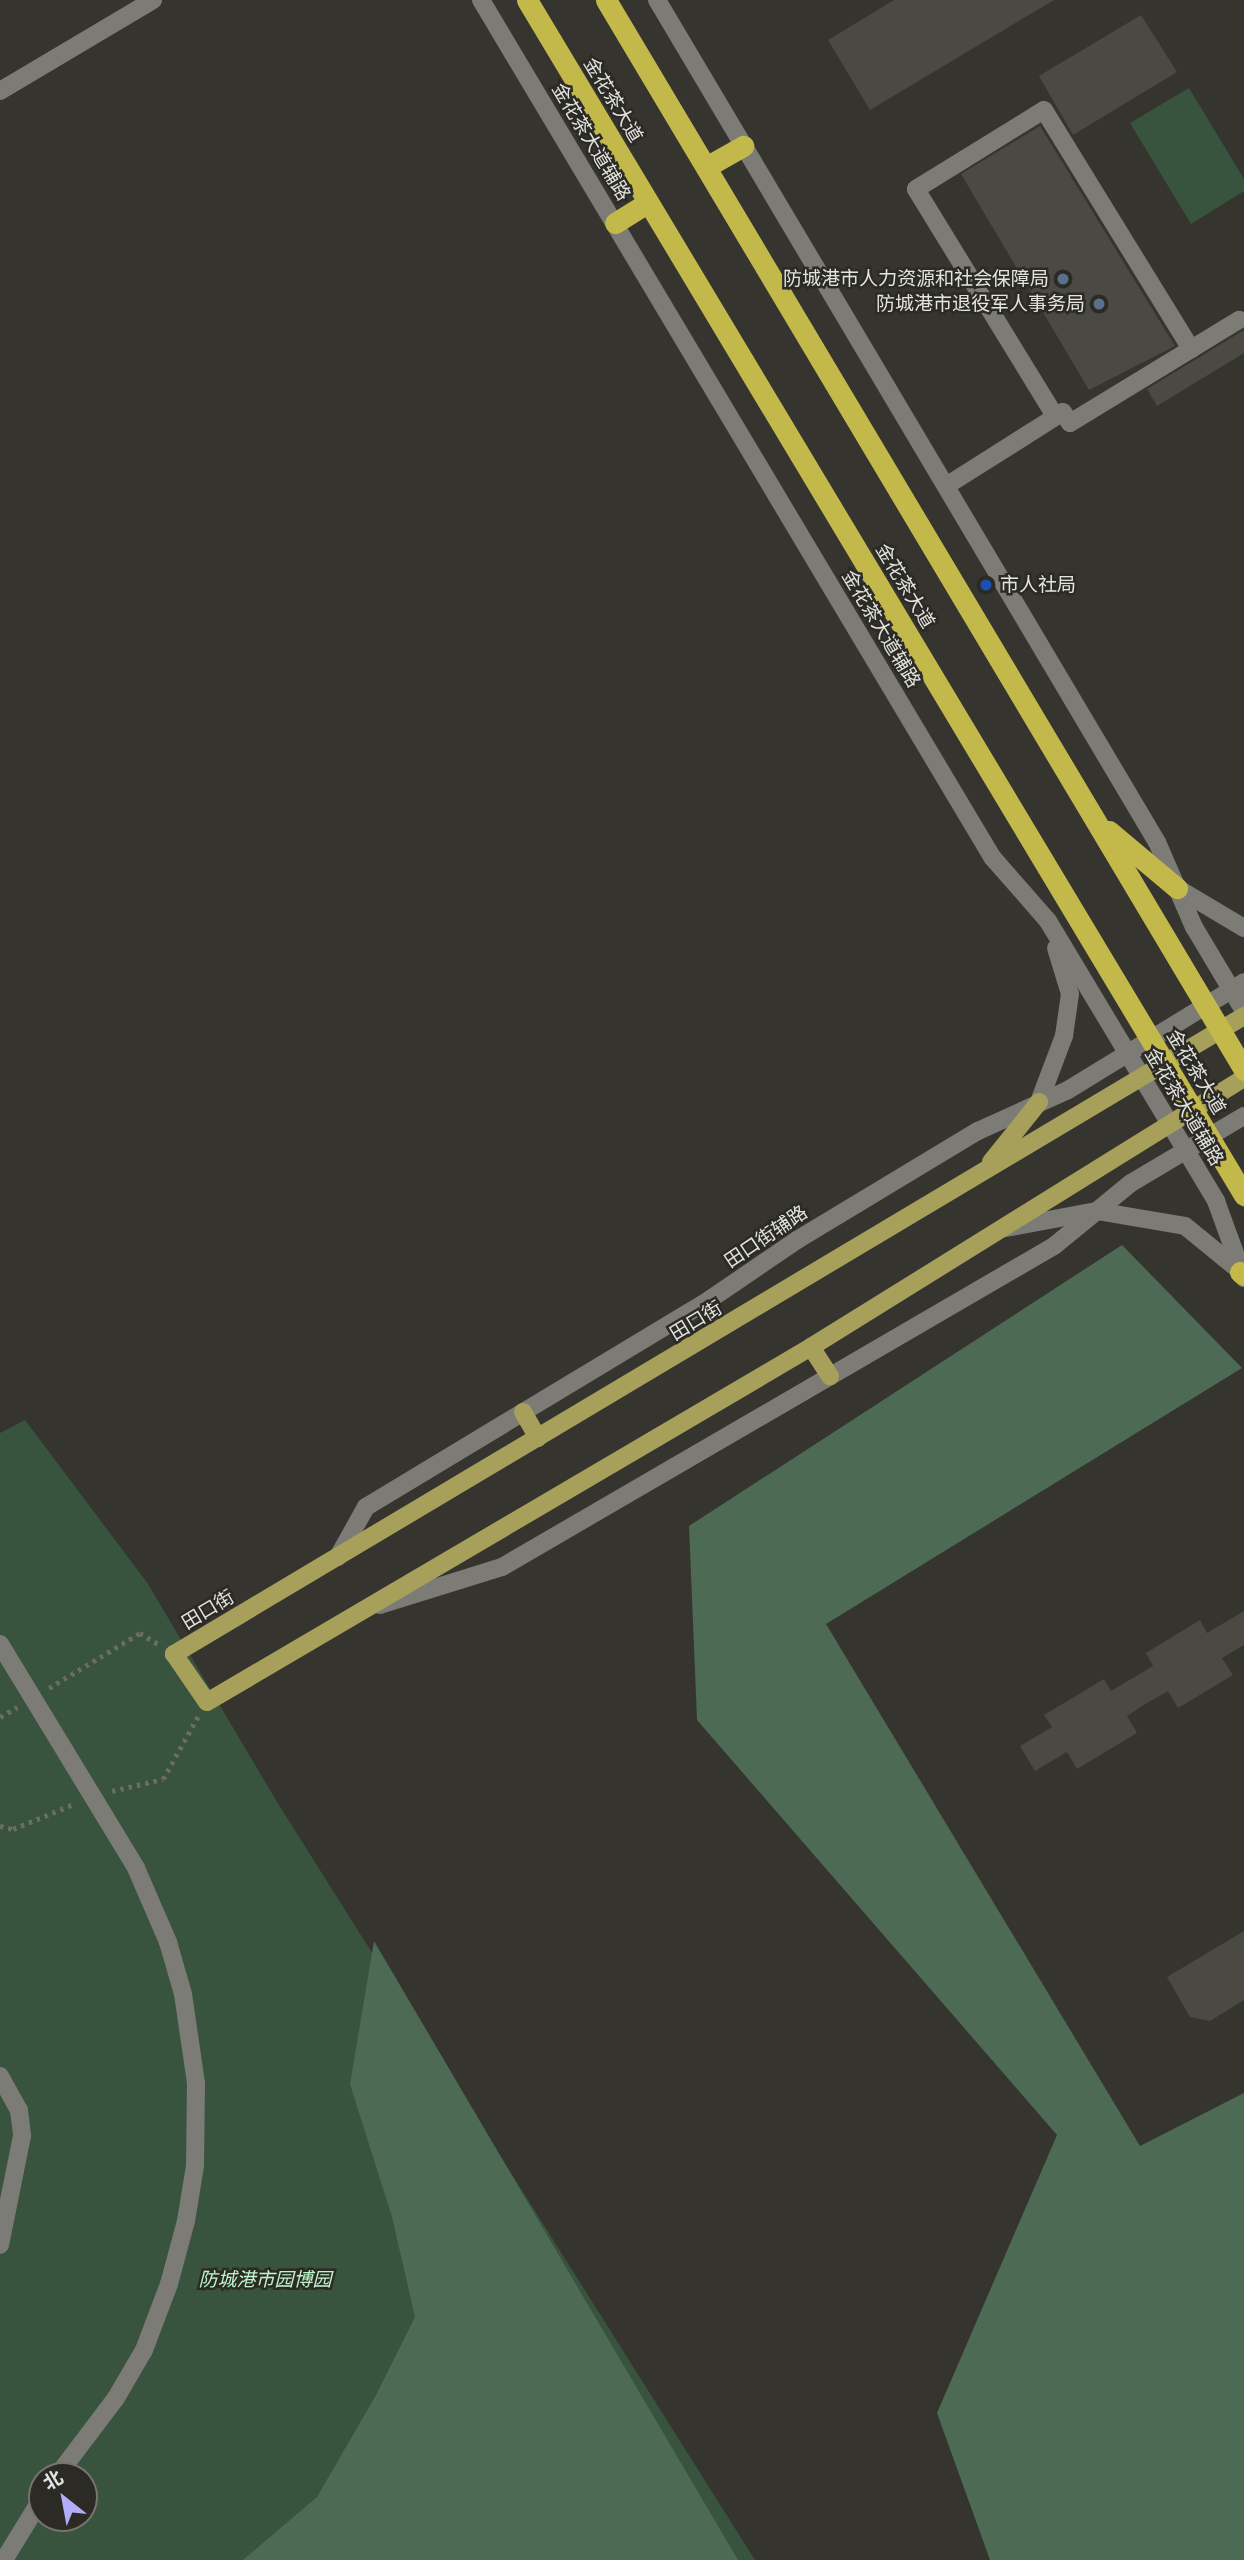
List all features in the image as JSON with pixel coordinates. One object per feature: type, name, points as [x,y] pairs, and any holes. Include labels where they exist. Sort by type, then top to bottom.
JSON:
[{"type":"highway","name":"金花茶大道","points":[[527,0],[1244,1195]]},
{"type":"highway","points":[[606,0],[1244,1070]]},
{"type":"highway","points":[[706,167],[743,146]]},
{"type":"highway","points":[[614,223],[648,202]]},
{"type":"highway","points":[[1097,821],[1177,888]]},
{"type":"main road","name":"田口街","points":[[206,1702],[174,1654],[973,1180],[1244,1014]]},
{"type":"main road","points":[[206,1702],[811,1347],[1244,1078]]},
{"type":"main road","points":[[973,1180],[1015,1137],[1039,1102]]},
{"type":"main road","points":[[811,1347],[830,1376]]},
{"type":"main road","points":[[523,1412],[538,1438]]},
{"type":"street","points":[[0,91],[153,0]]},
{"type":"street","name":"金花茶大道辅路","points":[[481,0],[992,857],[1048,921],[1216,1201],[1243,1275]]},
{"type":"street","points":[[657,0],[1157,842],[1194,928],[1238,986],[1244,1014]]},
{"type":"street","points":[[1055,416],[916,189],[1044,110],[1191,349]]},
{"type":"street","points":[[946,486],[1055,416],[1063,412],[1070,424],[1239,320]]},
{"type":"street","points":[[1177,888],[1244,928]]},
{"type":"street","points":[[1039,1102],[1064,1036],[1070,994],[1048,921]]},
{"type":"street","name":"田口街辅路","points":[[338,1557],[366,1507],[922,1165],[1127,1053],[1238,986]]},
{"type":"street","points":[[363,1610],[502,1567],[1054,1246],[1131,1183],[1244,1116]]},
{"type":"street","points":[[1006,1228],[1097,1211],[1185,1226],[1243,1275]]},
{"type":"street","points":[[0,1644],[35,1696],[136,1868],[168,1942],[183,1994],[196,2083],[195,2165],[173,2272],[144,2350],[116,2398],[68,2462]]},
{"type":"street","points":[[0,2076],[19,2110],[22,2136],[0,2245]]},
{"type":"street","points":[[4,2560],[28,2521]]},
{"type":"path","points":[[0,1717],[140,1633],[174,1654]]},
{"type":"path","points":[[0,1825],[13,1829],[94,1795],[163,1779],[206,1702]]},
{"type":"green space","points":[[1189,88],[1244,179],[1244,191],[1191,224],[1130,123]]},
{"type":"green space","points":[[1122,1245],[1242,1368],[826,1624],[1140,2146],[1244,2093],[1244,2560],[990,2560],[937,2413],[1057,2135],[697,1720],[689,1526]]},
{"type":"green space","name":"防城港市园博园","points":[[25,1420],[148,1584],[277,1802],[755,2560],[0,2560],[0,1433]]},
{"type":"green space","points":[[374,1941],[738,2560],[243,2560],[317,2497],[375,2397],[415,2317],[392,2217],[350,2084]]},
{"type":"building","points":[[894,0],[1054,0],[870,110],[828,40]]},
{"type":"building","points":[[1141,15],[1177,72],[1073,135],[1039,76]]},
{"type":"building","points":[[1040,126],[1175,346],[1089,390],[961,174]]},
{"type":"building","points":[[1244,330],[1244,353],[1157,406],[1147,389]]},
{"type":"building","points":[[1244,1611],[1244,1645],[1222,1658],[1233,1675],[1178,1708],[1168,1691],[1147,1703],[1127,1716],[1137,1733],[1077,1769],[1067,1752],[1035,1771],[1020,1746],[1052,1727],[1044,1715],[1104,1679],[1111,1691],[1153,1666],[1146,1653],[1200,1620],[1207,1633]]},
{"type":"building","points":[[1244,1931],[1244,2000],[1210,2021],[1190,2017],[1167,1977]]},
{"type":"place","name":"防城港市人力资源和社会保障局","points":[[1063,279]]},
{"type":"place","name":"防城港市退役军人事务局","points":[[1099,304]]},
{"type":"place","name":"市人社局","points":[[986,585]]}]
